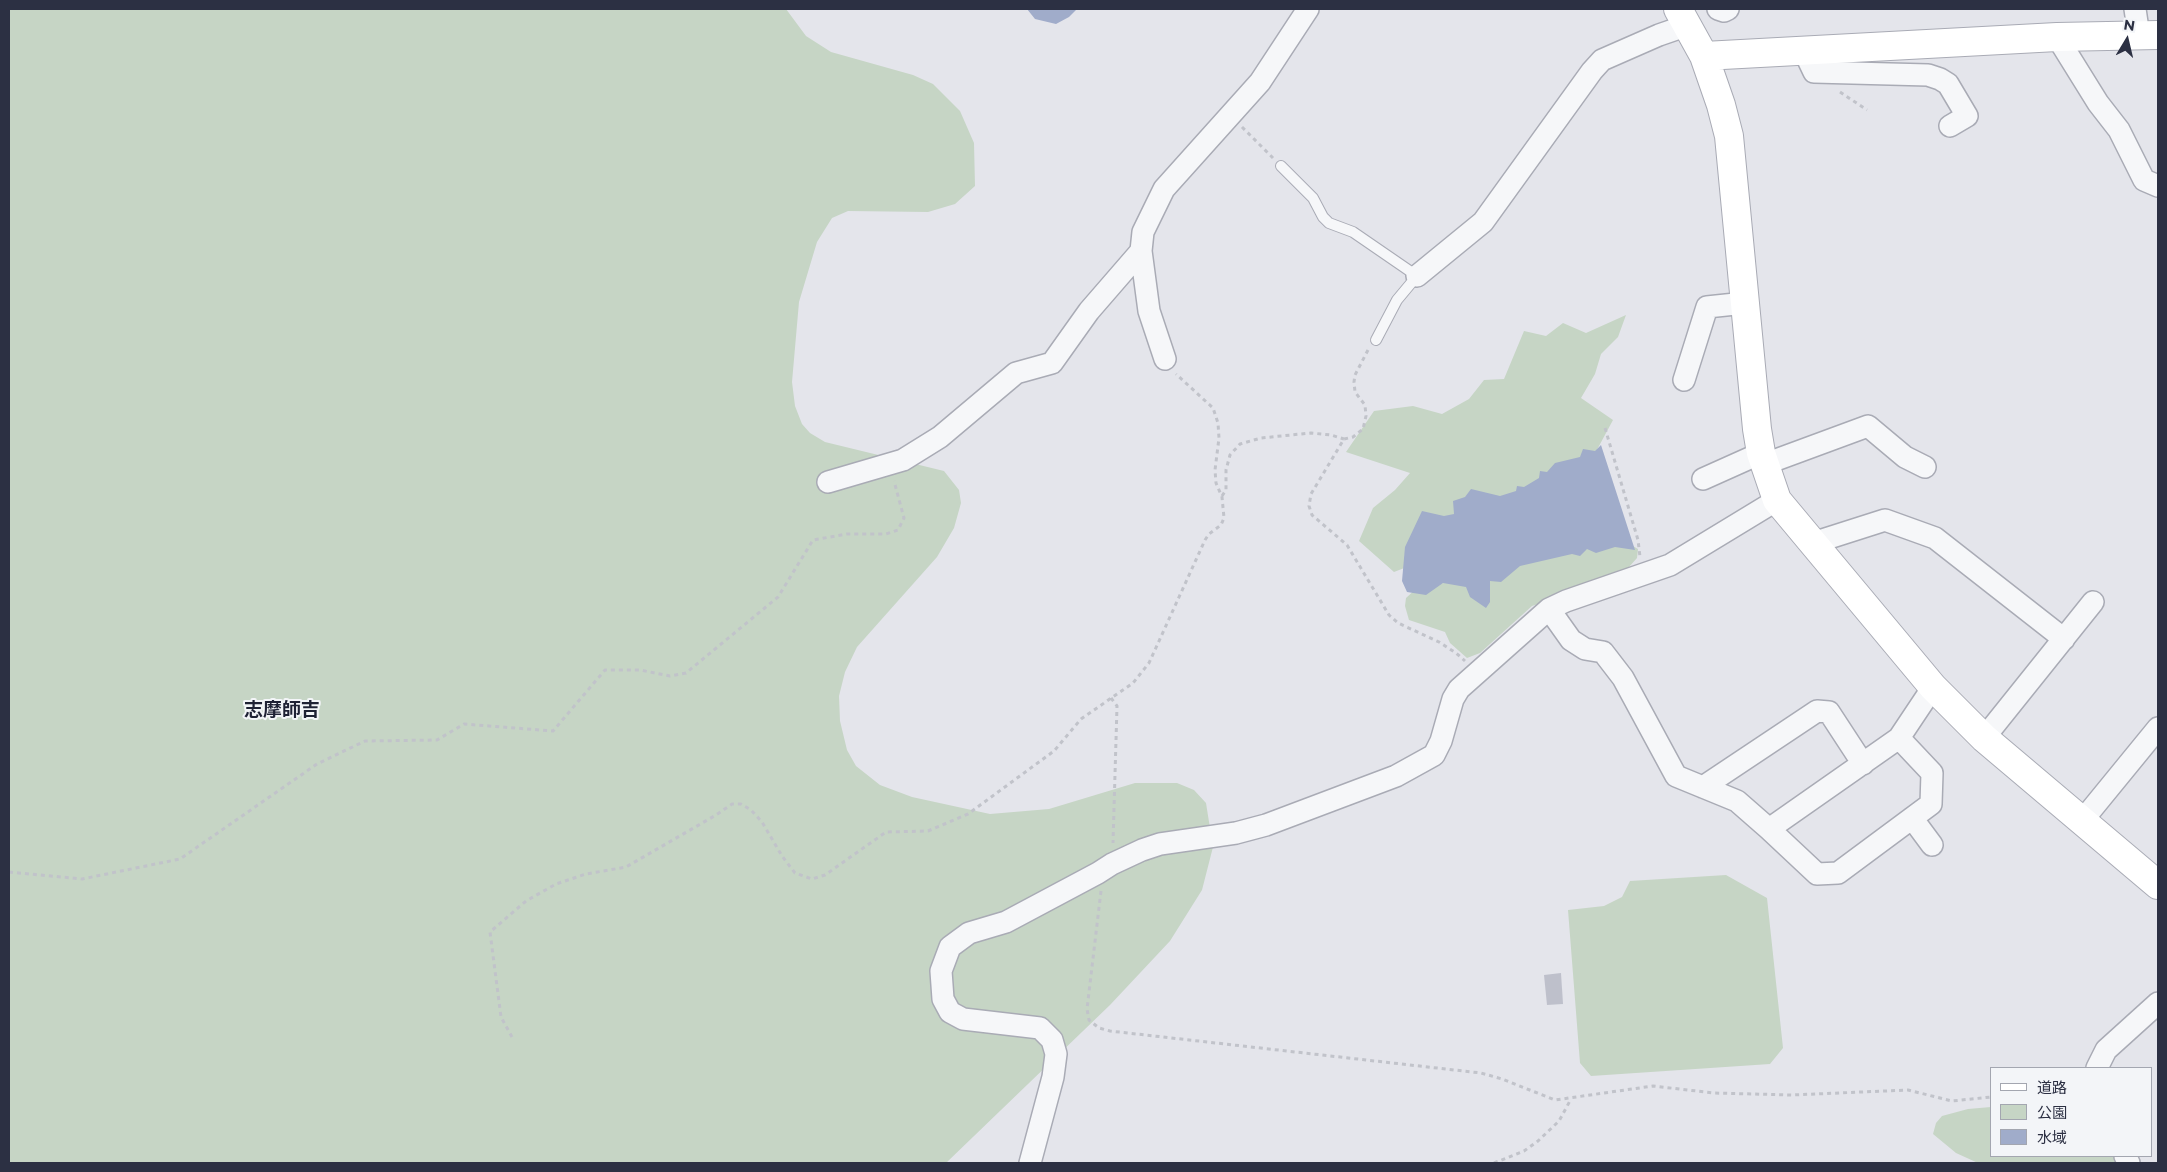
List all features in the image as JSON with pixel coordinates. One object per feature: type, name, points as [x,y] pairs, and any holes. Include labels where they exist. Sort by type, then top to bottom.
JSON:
[{"type":"street","points":[[1165,359],[1149,311],[1142,252],[1143,232],[1164,189],[1260,82],[1308,9]]},
{"type":"street","points":[[1718,9],[1724,12],[1728,9]]},
{"type":"street","points":[[1704,56],[2058,37],[2149,35],[2135,9]]},
{"type":"street","points":[[1417,276],[1483,222],[1592,71],[1602,60],[1659,35],[1683,17],[1704,56],[1721,105],[1728,136],[1763,459],[1777,500],[1933,687],[1984,738],[2158,885]]},
{"type":"street","points":[[2058,37],[2098,103],[2119,130],[2144,180],[2158,186]]},
{"type":"street","points":[[1804,52],[1814,72],[1928,75],[1940,78],[1948,84],[1967,116],[1950,126]]},
{"type":"street","points":[[828,482],[903,460],[940,437],[1016,373],[1052,363],[1089,311],[1142,252]]},
{"type":"street","points":[[1684,380],[1707,307],[1745,303]]},
{"type":"street","points":[[1703,479],[1868,426],[1905,457],[1925,467]]},
{"type":"street","points":[[1030,1163],[1054,1077],[1056,1054],[1052,1040],[1040,1028],[964,1019],[950,1012],[943,999],[940,971],[950,947],[969,933],[1006,922],[1105,869],[1160,844],[1236,833],[1266,825],[1396,776],[1434,755],[1441,741],[1453,699],[1459,689],[1549,609],[1566,601],[1670,565],[1777,500]]},
{"type":"street","points":[[1813,543],[1885,520],[1935,538],[2064,639]]},
{"type":"street","points":[[1984,738],[2093,602]]},
{"type":"street","points":[[1549,609],[1571,640],[1585,649],[1603,652],[1623,678],[1676,776],[1737,801],[1770,829],[1817,874],[1838,873],[1931,804],[1932,773],[1898,738]]},
{"type":"street","points":[[1770,829],[1898,738],[1933,687]]},
{"type":"street","points":[[1703,787],[1817,711],[1829,712],[1862,764]]},
{"type":"street","points":[[2082,821],[2158,728]]},
{"type":"street","points":[[1912,818],[1932,845]]},
{"type":"street","points":[[2098,1067],[2106,1050],[2158,1003]]},
{"type":"lane","points":[[1281,166],[1313,198],[1323,217],[1329,223],[1353,232],[1417,276],[1397,300],[1376,340]]},
{"type":"path","points":[[1229,115],[1281,166]]},
{"type":"path","points":[[1222,497],[1226,490],[1226,470],[1230,455],[1240,444],[1261,438],[1311,433],[1331,435],[1344,439],[1353,437],[1363,429],[1366,416],[1365,405],[1355,392],[1355,375],[1366,353],[1376,340]]},
{"type":"path","points":[[512,1037],[501,1017],[490,932],[526,901],[556,884],[586,874],[626,867],[732,804],[741,804],[751,810],[762,822],[782,856],[795,873],[812,879],[818,877],[886,832],[928,831],[968,814],[1054,751],[1081,718],[1133,683],[1149,663],[1205,540],[1221,525],[1224,518],[1222,497],[1216,483],[1215,470],[1219,438],[1218,423],[1213,408],[1173,371],[1165,359]]},
{"type":"path","points":[[1605,428],[1638,540],[1641,576]]},
{"type":"path","points":[[1344,439],[1311,494],[1308,506],[1312,515],[1347,545],[1393,619],[1410,630],[1439,642],[1456,653],[1476,672]]},
{"type":"path","points":[[9,872],[82,879],[180,859],[317,764],[365,741],[437,740],[464,724],[553,731],[605,670],[640,670],[670,676],[686,673],[778,597],[813,540],[847,534],[886,534],[898,530],[904,518],[889,464]]},
{"type":"path","points":[[1111,698],[1117,706],[1105,869],[1087,1008],[1089,1020],[1099,1028],[1110,1031],[1481,1073],[1556,1100],[1653,1086],[1714,1093],[1792,1095],[1908,1090],[1952,1101],[1990,1097]]},
{"type":"path","points":[[1494,1163],[1524,1150],[1538,1140],[1559,1121],[1570,1099]]},
{"type":"green space","points":[[9,9],[786,9],[806,36],[831,52],[913,75],[933,84],[960,111],[974,143],[975,186],[955,204],[928,212],[848,211],[832,218],[817,242],[799,302],[792,382],[795,406],[802,424],[810,433],[825,442],[944,471],[959,490],[961,503],[954,528],[937,557],[857,647],[845,672],[839,696],[840,721],[847,750],[856,766],[880,785],[912,797],[990,814],[1049,809],[1135,783],[1177,783],[1194,790],[1206,803],[1213,847],[1202,890],[1170,941],[1110,1005],[946,1163],[9,1163]]},
{"type":"green space","points":[[1626,315],[1618,337],[1601,354],[1595,374],[1581,398],[1613,420],[1592,459],[1412,565],[1394,572],[1359,541],[1373,508],[1395,490],[1410,473],[1346,452],[1374,411],[1413,406],[1442,414],[1469,399],[1484,380],[1504,379],[1524,331],[1546,336],[1563,323],[1586,333]]},
{"type":"green space","points":[[1626,542],[1638,549],[1637,558],[1620,577],[1532,606],[1480,653],[1467,658],[1450,643],[1445,632],[1409,620],[1405,606],[1406,598],[1418,587],[1489,576],[1552,552]]},
{"type":"green space","points":[[1726,875],[1767,898],[1783,1048],[1770,1064],[1591,1076],[1580,1063],[1568,910],[1604,906],[1622,897],[1630,881]]},
{"type":"green space","points":[[1990,1107],[1990,1157],[2114,1157],[2117,1163],[1978,1163],[1956,1153],[1933,1134],[1936,1123],[1942,1116],[1968,1109]]},
{"type":"water","points":[[1027,9],[1077,9],[1069,17],[1056,24],[1035,19]]},
{"type":"water","points":[[1601,445],[1635,550],[1615,547],[1596,553],[1587,549],[1580,556],[1572,554],[1520,566],[1501,582],[1490,581],[1490,602],[1486,608],[1470,597],[1466,587],[1443,583],[1426,595],[1407,592],[1402,581],[1405,547],[1422,511],[1444,516],[1454,514],[1453,501],[1465,497],[1471,489],[1500,496],[1516,491],[1517,486],[1524,487],[1539,478],[1540,471],[1547,472],[1555,463],[1580,457],[1583,449],[1595,451]]},
{"type":"building","points":[[1561,973],[1563,1004],[1547,1005],[1544,975]]},
{"type":"district","name":"志摩師吉","points":[[282,710]]}]
